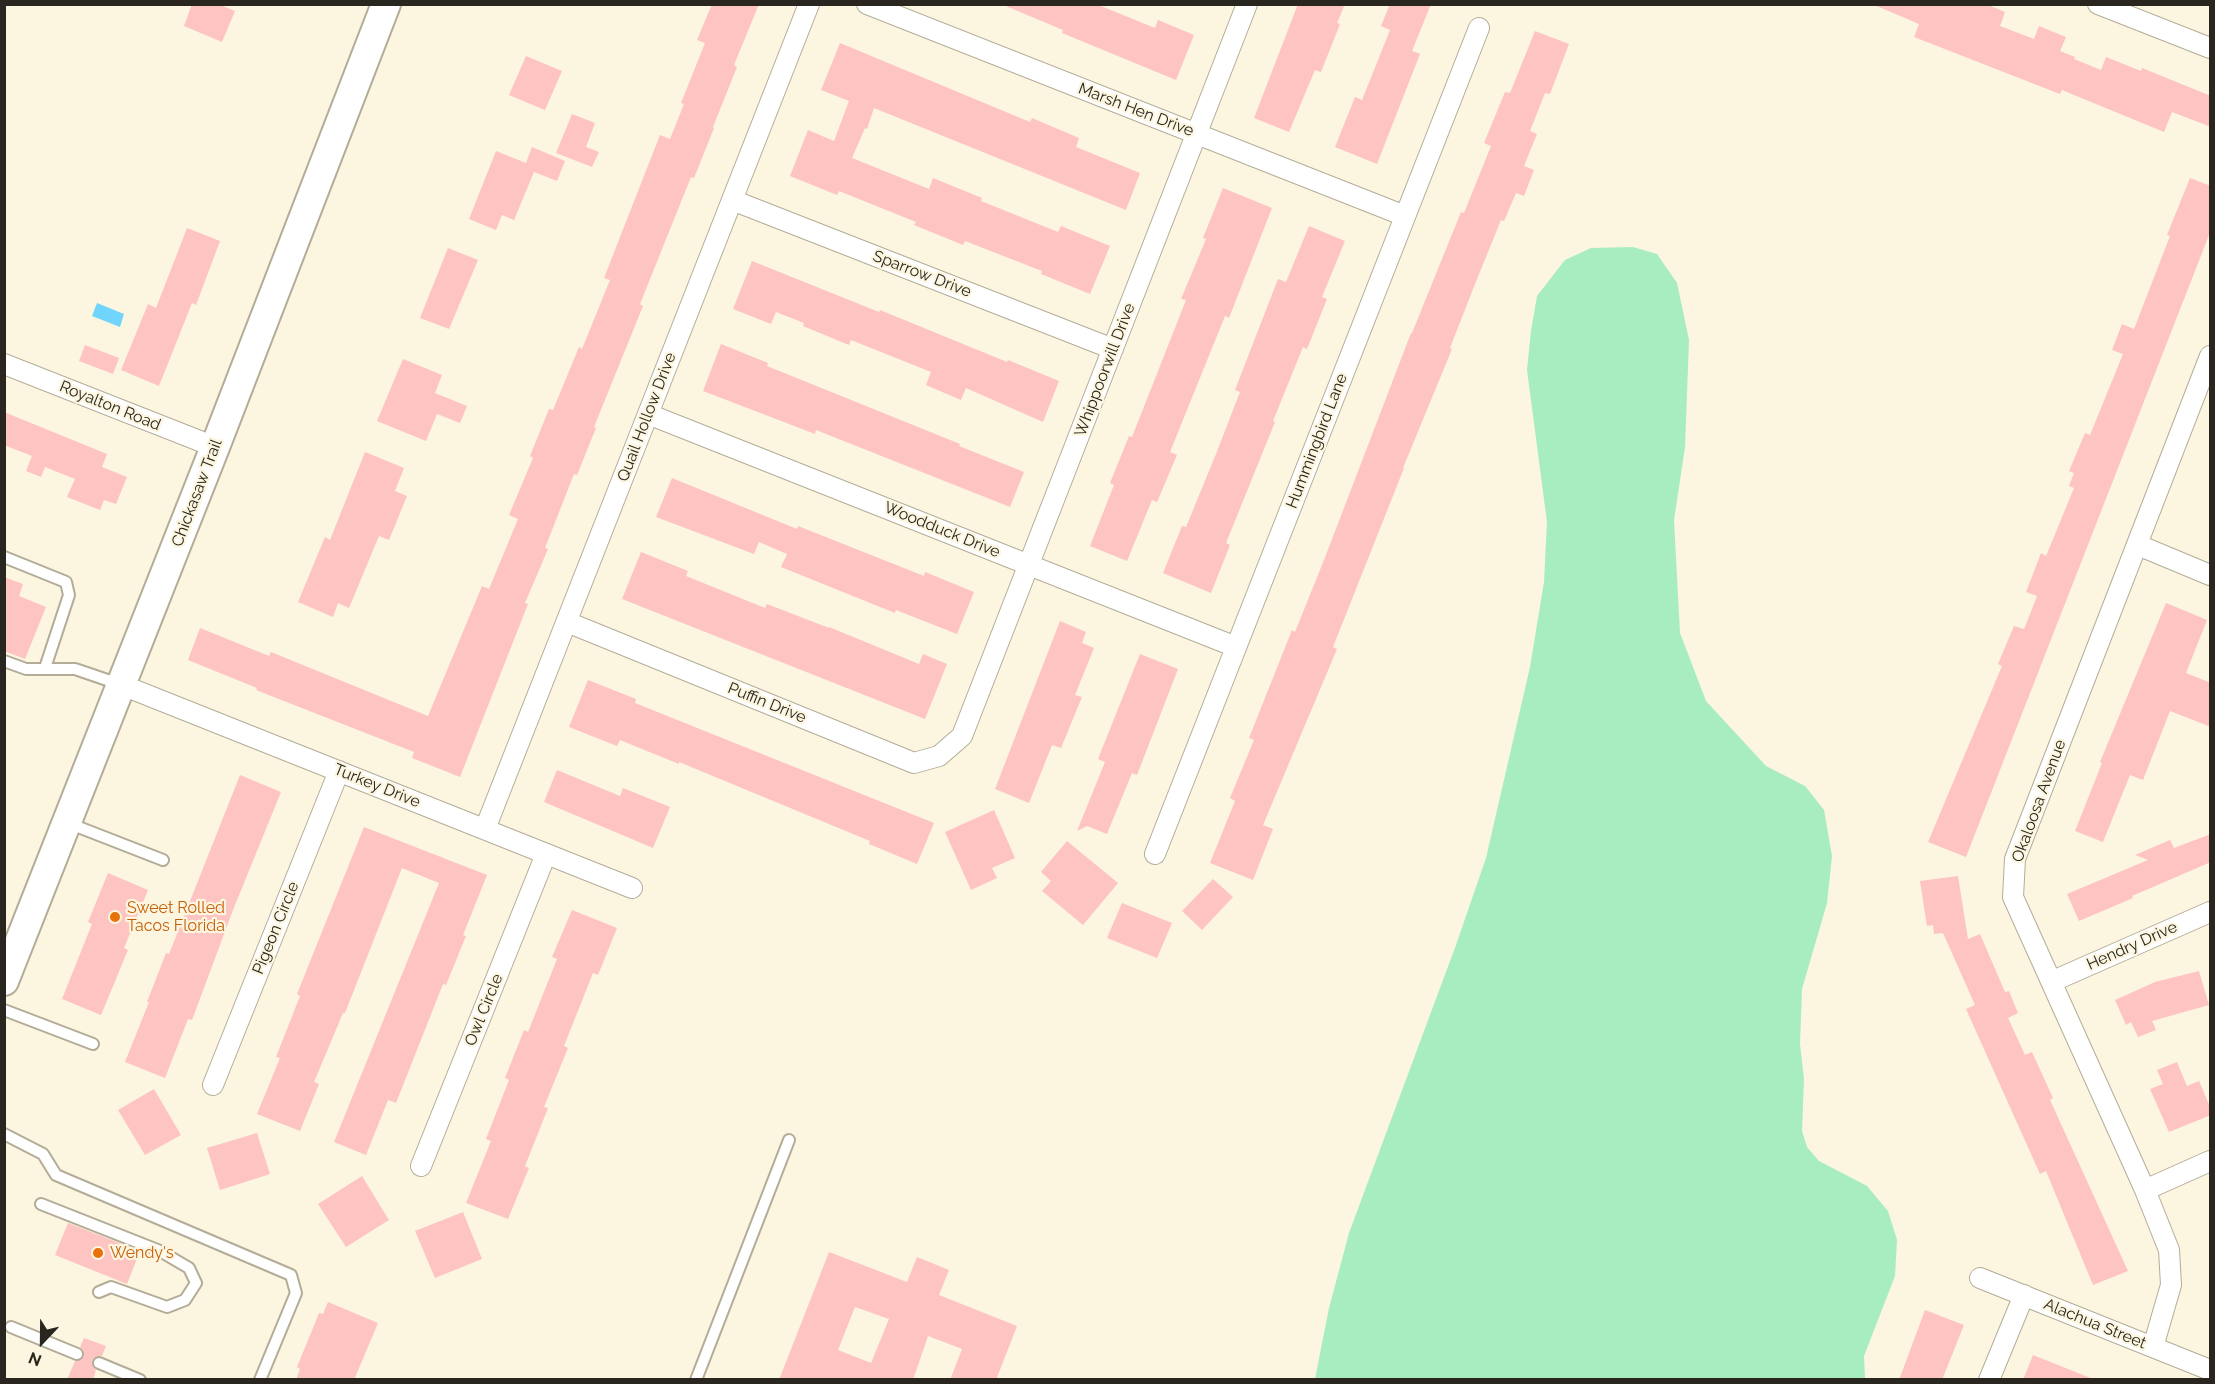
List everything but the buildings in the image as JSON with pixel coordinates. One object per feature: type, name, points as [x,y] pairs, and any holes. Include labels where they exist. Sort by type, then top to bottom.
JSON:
[{"type":"street","name":"Chickasaw Trail","points":[[4,981],[122,685],[386,4]]},
{"type":"street","name":"Quail Hollow Drive","points":[[485,829],[809,4]]},
{"type":"street","name":"Marsh Hen Drive","points":[[867,4],[1406,216]]},
{"type":"street","name":"Whippoorwill Drive","points":[[962,736],[1247,4]]},
{"type":"street","points":[[2098,4],[2211,48]]},
{"type":"street","name":"Hummingbird Lane","points":[[1155,854],[1479,28]]},
{"type":"street","name":"Sparrow Drive","points":[[732,200],[1113,349]]},
{"type":"street","name":"Okaloosa Avenue","points":[[2153,1347],[2170,1286],[2169,1250],[2145,1190],[2013,897],[2015,858],[2211,356]]},
{"type":"street","name":"Royalton Road","points":[[4,364],[215,447]]},
{"type":"street","name":"Woodduck Drive","points":[[648,414],[1236,647]]},
{"type":"street","points":[[2138,545],[2211,575]]},
{"type":"street","name":"Puffin Drive","points":[[567,622],[914,763],[939,756],[962,736]]},
{"type":"street","name":"Turkey Drive","points":[[122,685],[632,888]]},
{"type":"street","name":"Pigeon Circle","points":[[213,1085],[339,771]]},
{"type":"street","name":"Owl Circle","points":[[421,1166],[546,854]]},
{"type":"street","name":"Hendry Drive","points":[[2052,981],[2211,912]]},
{"type":"street","points":[[2145,1190],[2211,1161]]},
{"type":"street","name":"Alachua Street","points":[[1980,1278],[2211,1370]]},
{"type":"street","points":[[1989,1380],[2024,1296]]},
{"type":"lane","points":[[4,557],[66,582],[69,595],[45,668]]},
{"type":"lane","points":[[4,661],[26,669],[75,669],[122,685]]},
{"type":"lane","points":[[67,823],[163,860]]},
{"type":"lane","points":[[4,1010],[93,1044]]},
{"type":"lane","points":[[4,1134],[43,1154],[56,1175],[291,1275],[296,1293],[260,1380]]},
{"type":"lane","points":[[696,1380],[789,1140]]},
{"type":"lane","points":[[41,1204],[160,1251],[189,1268],[196,1283],[185,1300],[167,1307],[111,1287],[99,1292]]},
{"type":"lane","points":[[11,1327],[77,1354]]},
{"type":"lane","points":[[99,1363],[140,1380]]},
{"type":"green space","points":[[1633,247],[1657,254],[1677,283],[1689,340],[1685,447],[1674,520],[1680,633],[1706,701],[1766,766],[1805,786],[1824,810],[1832,856],[1827,903],[1802,989],[1800,1044],[1804,1079],[1802,1131],[1807,1147],[1819,1161],[1867,1186],[1888,1211],[1897,1240],[1895,1276],[1864,1356],[1865,1379],[1315,1379],[1329,1308],[1349,1233],[1486,858],[1530,667],[1544,582],[1547,522],[1527,370],[1537,296],[1565,260],[1591,248]]},
{"type":"water","points":[[97,303],[124,314],[120,327],[92,316]]},
{"type":"place","name":"Sweet Rolled Tacos Florida","points":[[115,917]]},
{"type":"place","name":"Wendy's","points":[[98,1253]]}]
